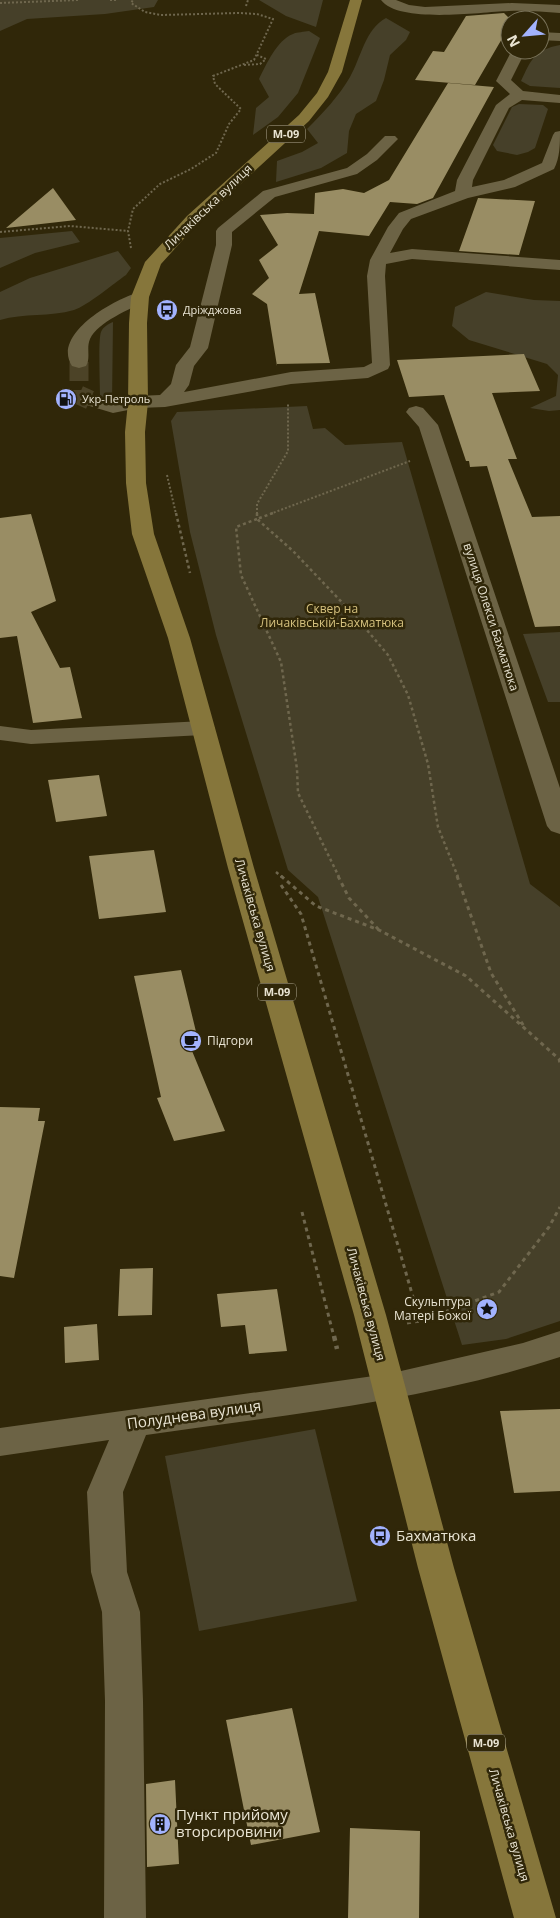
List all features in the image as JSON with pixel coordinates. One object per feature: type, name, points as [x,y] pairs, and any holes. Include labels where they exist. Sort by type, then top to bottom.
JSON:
[{"type":"main road","name":"Личаківська вулиця","points":[[356,0],[335,72],[323,94],[304,118],[193,219],[153,262],[140,298],[151,402],[135,432],[136,483],[143,534],[179,638],[245,882],[370,1315],[388,1387],[535,1918]]},
{"type":"street","points":[[387,0],[397,8],[426,10],[505,7],[560,9]]},
{"type":"street","points":[[514,60],[503,82],[519,95],[560,98]]},
{"type":"street","points":[[463,194],[465,180],[503,105],[519,95]]},
{"type":"street","points":[[90,400],[113,407],[291,378],[368,372],[381,366],[376,276],[378,260],[405,216],[463,194],[509,184],[549,166],[560,135]]},
{"type":"street","points":[[151,402],[180,385],[185,365],[198,348],[224,245],[224,231],[269,194],[352,171],[372,157],[390,140]]},
{"type":"street","points":[[378,260],[412,254],[560,265]]},
{"type":"street","points":[[79,362],[80,340],[87,330],[96,321],[140,298]]},
{"type":"street","name":"вулиця Олекси Бахматюка","points":[[422,418],[560,826]]},
{"type":"street","points":[[0,733],[31,737],[203,728]]},
{"type":"street","points":[[388,1387],[523,1356],[560,1344]]},
{"type":"street","points":[[523,1356],[560,1365]]},
{"type":"street","name":"Полуднева вулиця","points":[[0,1442],[388,1387]]},
{"type":"street","points":[[125,1918],[124,1701],[121,1612],[109,1572],[105,1492],[134,1423]]},
{"type":"path","points":[[0,3],[80,0]]},
{"type":"path","points":[[110,0],[118,0]]},
{"type":"path","points":[[133,0],[131,3],[138,9],[148,13],[162,14],[182,10]]},
{"type":"path","points":[[239,6],[246,6],[248,0]]},
{"type":"path","points":[[153,262],[131,253],[128,231],[133,209],[160,184],[191,169],[216,153],[229,124],[241,109],[215,84],[213,76],[254,60],[273,19],[269,15],[254,9]]},
{"type":"path","points":[[239,66],[260,64],[266,58],[257,55]]},
{"type":"path","points":[[0,232],[70,226],[128,231]]},
{"type":"path","points":[[291,378],[288,404],[288,451],[257,504],[257,519],[293,550],[356,616],[388,655],[408,695],[428,764],[438,827],[472,914],[491,972],[525,1028]]},
{"type":"path","points":[[379,930],[349,898],[298,793],[297,769],[281,662],[241,575],[236,527],[409,463],[422,418]]},
{"type":"path","points":[[165,466],[181,533]]},
{"type":"path","points":[[560,1060],[466,976],[379,930],[316,906],[274,872],[300,914],[420,1321],[499,1292],[549,1227],[560,1207]]},
{"type":"green space","points":[[0,0],[158,0],[154,7],[105,14],[27,19],[0,31]]},
{"type":"green space","points":[[259,0],[323,0],[316,27],[286,16]]},
{"type":"green space","points":[[386,18],[410,32],[406,40],[390,55],[384,80],[376,101],[356,114],[349,131],[347,153],[321,168],[276,182],[277,161],[302,152],[318,143],[307,129],[341,91],[354,69],[368,36]]},
{"type":"green space","points":[[309,31],[320,38],[298,93],[278,117],[253,135],[256,108],[269,97],[259,79],[269,60],[277,47],[287,37],[295,33]]},
{"type":"green space","points":[[560,45],[560,88],[530,86],[521,81],[532,60],[550,60],[551,47]]},
{"type":"green space","points":[[519,104],[543,105],[548,109],[535,148],[517,155],[497,151],[493,145],[512,107]]},
{"type":"green space","points":[[72,231],[80,242],[35,253],[0,268],[0,238]]},
{"type":"green space","points":[[118,251],[131,268],[126,275],[86,304],[74,310],[56,314],[18,316],[0,320],[0,292],[30,278]]},
{"type":"green space","points":[[486,292],[534,300],[560,301],[560,410],[549,411],[530,408],[556,396],[558,375],[547,364],[469,340],[452,326],[455,307]]},
{"type":"green space","points":[[113,322],[112,403],[100,395],[99,353],[101,332]]},
{"type":"green space","name":"Сквер на Личаківській-Бахматюка","points":[[307,406],[313,429],[325,428],[345,445],[402,442],[530,884],[560,907],[560,1321],[506,1339],[462,1345],[318,897],[288,870],[216,635],[190,532],[171,421],[177,412]]},
{"type":"green space","points":[[560,632],[560,702],[548,702],[523,634]]},
{"type":"green space","points":[[315,1429],[357,1601],[199,1631],[165,1456]]},
{"type":"building","points":[[500,13],[500,42],[475,85],[415,80],[433,51],[444,52],[466,16]]},
{"type":"building","points":[[448,83],[494,87],[433,198],[417,204],[390,202],[369,236],[319,231],[299,294],[315,293],[330,363],[277,364],[277,366],[267,304],[252,294],[269,278],[259,260],[278,245],[260,215],[314,214],[315,193],[343,189],[364,193],[389,180]]},
{"type":"building","points":[[53,188],[76,220],[6,228]]},
{"type":"building","points":[[478,198],[535,201],[519,255],[459,251]]},
{"type":"building","points":[[524,354],[540,391],[492,393],[517,459],[508,459],[532,517],[560,516],[560,626],[535,627],[487,466],[470,467],[469,461],[466,461],[444,395],[409,397],[397,360]]},
{"type":"building","points":[[31,514],[56,601],[31,612],[60,668],[70,667],[82,718],[33,723],[17,636],[0,638],[0,518]]},
{"type":"building","points":[[99,775],[107,816],[56,822],[48,780]]},
{"type":"building","points":[[154,850],[166,912],[99,919],[89,856]]},
{"type":"building","points":[[181,970],[199,1044],[190,1046],[225,1131],[174,1141],[157,1098],[161,1097],[134,976]]},
{"type":"building","points":[[0,1107],[40,1108],[38,1121],[45,1121],[14,1278],[0,1276]]},
{"type":"building","points":[[153,1268],[152,1315],[118,1316],[120,1269]]},
{"type":"building","points":[[277,1289],[287,1351],[249,1354],[245,1325],[221,1327],[217,1294]]},
{"type":"building","points":[[97,1324],[99,1360],[65,1363],[64,1327]]},
{"type":"building","points":[[560,1409],[560,1491],[514,1493],[500,1411]]},
{"type":"building","points":[[292,1708],[320,1832],[251,1845],[226,1720]]},
{"type":"building","name":"Пункт прийому вторсировини","points":[[175,1780],[179,1864],[147,1867],[146,1784]]},
{"type":"building","points":[[350,1828],[420,1831],[419,1918],[348,1918]]},
{"type":"tunnel","points":[[79,362],[79,395],[90,400]]},
{"type":"place","name":"Дріжджова","points":[[167,310]]},
{"type":"place","name":"Укр-Петроль","points":[[66,399]]},
{"type":"place","name":"Підгори","points":[[191,1041]]},
{"type":"place","name":"Скульптура Матері Божої","points":[[487,1309]]},
{"type":"place","name":"Бахматюка","points":[[380,1536]]},
{"type":"place","name":"Пункт прийому вторсировини","points":[[160,1824]]}]
